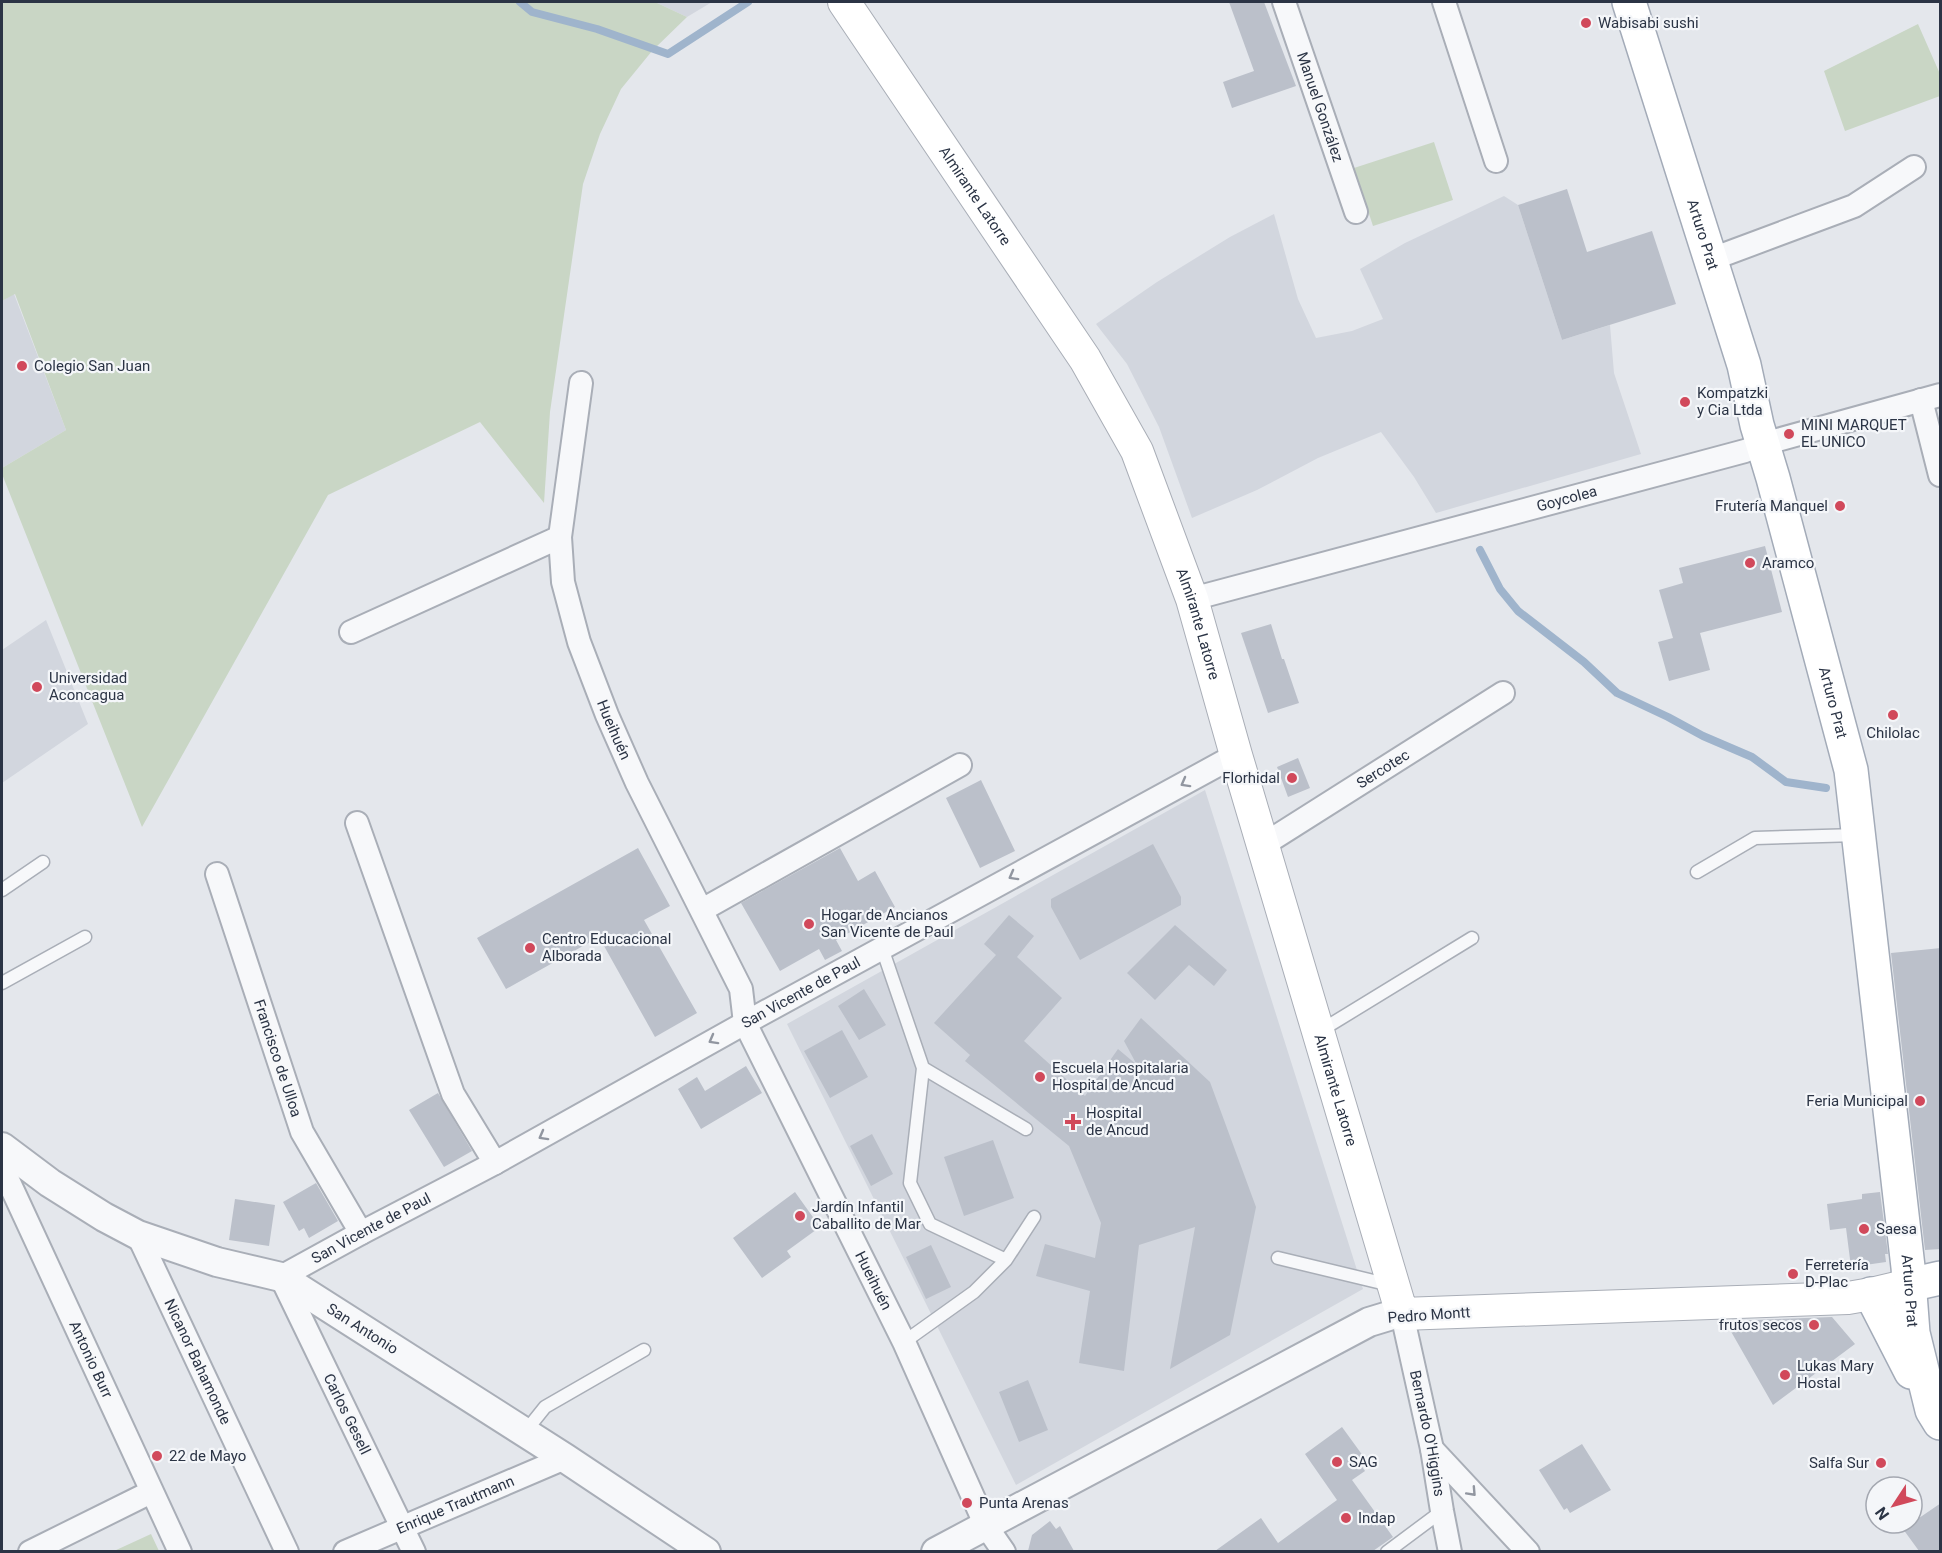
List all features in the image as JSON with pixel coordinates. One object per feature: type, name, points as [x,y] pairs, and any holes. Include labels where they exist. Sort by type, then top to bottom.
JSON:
[{"type":"main road","name":"Almirante Latorre","points":[[844,2],[1085,359],[1137,451],[1192,599],[1398,1300]]},
{"type":"main road","name":"Arturo Prat","points":[[1629,2],[1744,365],[1757,425],[1851,770],[1913,1333],[1936,1417]]},
{"type":"main road","name":"Pedro Montt","points":[[1398,1300],[1848,1298],[1941,1278]]},
{"type":"main road","points":[[1870,1294],[1936,1417]]},
{"type":"street","name":"Manuel González","points":[[1284,2],[1356,212]]},
{"type":"street","points":[[1444,2],[1496,161]]},
{"type":"street","points":[[1712,259],[1854,206],[1914,167]]},
{"type":"street","name":"Hueihuén","points":[[581,383],[560,537],[562,582],[579,642],[607,715],[638,783],[741,990],[745,1023],[904,1342],[986,1526],[1004,1551]]},
{"type":"street","name":"Goycolea","points":[[1192,599],[1745,451],[1931,398]]},
{"type":"street","points":[[1931,398],[1941,475]]},
{"type":"street","points":[[351,632],[560,537]]},
{"type":"street","name":"Sercotec","points":[[1263,845],[1503,693]]},
{"type":"street","name":"San Vicente de Paul","points":[[281,1276],[495,1163],[745,1023],[1236,755]]},
{"type":"street","points":[[702,910],[960,765]]},
{"type":"street","points":[[357,823],[453,1094],[495,1163]]},
{"type":"street","name":"Francisco de Ulloa","points":[[218,874],[302,1132],[361,1233]]},
{"type":"street","name":"San Antonio","points":[[2,1147],[50,1183],[104,1217],[138,1235],[217,1262],[254,1272],[281,1276],[706,1551]]},
{"type":"street","name":"Antonio Burr","points":[[2,1167],[180,1551]]},
{"type":"street","name":"Nicanor Bahamonde","points":[[138,1235],[287,1551]]},
{"type":"street","name":"Carlos Gesell","points":[[281,1276],[414,1551]]},
{"type":"street","name":"Bernardo O'Higgins","points":[[1398,1300],[1432,1449],[1450,1551]]},
{"type":"street","name":"Pedro Montt","points":[[936,1551],[1369,1322],[1392,1315],[1398,1300]]},
{"type":"street","points":[[1432,1449],[1528,1551]]},
{"type":"street","name":"Enrique Trautmann","points":[[345,1551],[565,1458]]},
{"type":"street","points":[[30,1551],[151,1492]]},
{"type":"lane","points":[[1697,872],[1755,838],[1859,835]]},
{"type":"lane","points":[[2,890],[43,862]]},
{"type":"lane","points":[[2,983],[85,937]]},
{"type":"lane","points":[[1319,1032],[1472,938]]},
{"type":"lane","points":[[882,948],[923,1068],[910,1183],[930,1224],[1006,1260]]},
{"type":"lane","points":[[923,1068],[1026,1129]]},
{"type":"lane","points":[[904,1342],[974,1292],[1006,1260],[1034,1217]]},
{"type":"lane","points":[[1278,1258],[1398,1300]]},
{"type":"lane","points":[[525,1432],[545,1407],[644,1350]]},
{"type":"lane","points":[[1387,1551],[1442,1511]]},
{"type":"shaded area","points":[[655,2],[712,2],[687,17]]},
{"type":"shaded area","points":[[1504,196],[1518,205],[1562,340],[1610,325],[1614,373],[1641,454],[1436,513],[1414,477],[1381,432],[1318,458],[1257,490],[1192,518],[1159,427],[1127,364],[1096,324],[1157,282],[1230,237],[1274,214],[1298,299],[1316,338],[1352,331],[1383,319],[1360,269],[1405,243]]},
{"type":"shaded area","name":"Colegio San Juan","points":[[14,294],[66,430],[2,468],[2,301]]},
{"type":"shaded area","name":"Universidad Aconcagua","points":[[46,620],[88,724],[2,783],[2,650]]},
{"type":"shaded area","name":"Hospital de Ancud","points":[[1205,790],[1363,1289],[1016,1485],[787,1024]]},
{"type":"green space","points":[[2,2],[655,2],[687,17],[652,51],[621,89],[600,134],[583,184],[550,412],[544,503],[480,422],[328,495],[142,827],[2,474],[2,468],[66,430],[15,294],[2,301]]},
{"type":"green space","points":[[1918,24],[1940,74],[1940,96],[1845,131],[1824,71]]},
{"type":"green space","points":[[1434,142],[1453,200],[1373,226],[1354,168]]},
{"type":"green space","points":[[151,1534],[159,1551],[114,1551]]},
{"type":"building","points":[[1229,2],[1264,2],[1296,86],[1232,108],[1223,82],[1254,71]]},
{"type":"building","points":[[1567,189],[1587,252],[1652,231],[1676,304],[1562,340],[1518,205]]},
{"type":"building","points":[[1765,546],[1782,612],[1700,633],[1710,670],[1669,681],[1658,642],[1673,638],[1659,590],[1683,583],[1679,568]]},
{"type":"building","points":[[1271,624],[1299,703],[1268,713],[1241,633]]},
{"type":"building","points":[[1298,758],[1310,788],[1288,797],[1277,767]]},
{"type":"building","points":[[981,780],[1015,851],[980,868],[946,798]]},
{"type":"building","points":[[1153,844],[1181,897],[1181,905],[1080,960],[1051,907],[1051,899]]},
{"type":"building","name":"Centro Educacional Alborada","points":[[638,848],[670,906],[644,920],[697,1013],[655,1037],[599,937],[506,989],[477,938]]},
{"type":"building","name":"Hogar de Ancianos San Vicente de Paul","points":[[840,848],[858,881],[875,871],[895,907],[836,940],[842,951],[825,960],[819,949],[780,971],[741,903]]},
{"type":"building","points":[[1009,915],[1034,936],[1017,957],[1062,998],[1024,1041],[1085,1096],[1118,1049],[1137,1065],[1124,1041],[1141,1018],[1210,1082],[1256,1207],[1230,1335],[1170,1369],[1195,1227],[1139,1245],[1124,1371],[1079,1363],[1090,1291],[1036,1276],[1045,1244],[1095,1258],[1101,1223],[1069,1146],[965,1061],[970,1055],[934,1023],[996,955],[984,944]]},
{"type":"building","points":[[1175,925],[1227,970],[1214,986],[1189,965],[1155,1000],[1127,973]]},
{"type":"building","name":"Feria Municipal","points":[[1941,948],[1941,1249],[1925,1250],[1891,953]]},
{"type":"building","points":[[864,989],[886,1025],[859,1040],[838,1006]]},
{"type":"building","points":[[842,1030],[868,1077],[830,1098],[804,1051]]},
{"type":"building","points":[[746,1066],[762,1093],[701,1129],[678,1089],[697,1077],[705,1091]]},
{"type":"building","points":[[438,1093],[472,1151],[444,1167],[409,1110]]},
{"type":"building","points":[[872,1134],[893,1174],[871,1186],[850,1146]]},
{"type":"building","points":[[993,1140],[1014,1198],[964,1216],[944,1157]]},
{"type":"building","points":[[316,1183],[338,1221],[309,1238],[304,1228],[299,1231],[283,1202]]},
{"type":"building","points":[[795,1192],[820,1227],[787,1251],[791,1257],[762,1278],[733,1238]]},
{"type":"building","name":"Saesa","points":[[1880,1192],[1888,1254],[1885,1254],[1886,1262],[1851,1267],[1846,1228],[1830,1230],[1827,1204],[1862,1199],[1862,1194]]},
{"type":"building","points":[[235,1199],[275,1205],[269,1246],[229,1240]]},
{"type":"building","points":[[931,1245],[951,1287],[926,1299],[906,1257]]},
{"type":"building","name":"Lukas Mary Hostal","points":[[1832,1317],[1855,1344],[1773,1405],[1725,1321]]},
{"type":"building","points":[[1028,1380],[1048,1430],[1019,1442],[999,1392]]},
{"type":"building","points":[[1342,1427],[1366,1460],[1360,1464],[1365,1471],[1352,1480],[1393,1537],[1373,1551],[1215,1551],[1261,1518],[1278,1543],[1337,1500],[1305,1454]]},
{"type":"building","points":[[1582,1444],[1611,1490],[1570,1513],[1567,1508],[1564,1510],[1539,1470]]},
{"type":"building","points":[[1941,1503],[1941,1551],[1919,1551],[1907,1535],[1924,1535],[1924,1515]]},
{"type":"building","points":[[1050,1521],[1056,1529],[1060,1526],[1074,1551],[1028,1551],[1032,1535]]},
{"type":"waterway","points":[[520,2],[532,12],[597,29],[668,54],[748,2]]},
{"type":"waterway","points":[[1480,550],[1500,589],[1518,611],[1584,662],[1617,693],[1703,736],[1752,757],[1786,782],[1826,788]]},
{"type":"place","name":"Wabisabi sushi","points":[[1586,23]]},
{"type":"place","name":"Colegio San Juan","points":[[22,366]]},
{"type":"place","name":"Kompatzki y Cia Ltda","points":[[1685,402]]},
{"type":"place","name":"MINI MARQUET EL UNICO","points":[[1789,434]]},
{"type":"place","name":"Frutería Manquel","points":[[1840,506]]},
{"type":"place","name":"Aramco","points":[[1750,563]]},
{"type":"place","name":"Universidad Aconcagua","points":[[37,687]]},
{"type":"place","name":"Chilolac","points":[[1893,715]]},
{"type":"place","name":"Florhidal","points":[[1292,778]]},
{"type":"place","name":"Hogar de Ancianos San Vicente de Paul","points":[[809,924]]},
{"type":"place","name":"Centro Educacional Alborada","points":[[530,948]]},
{"type":"place","name":"Escuela Hospitalaria Hospital de Ancud","points":[[1040,1077]]},
{"type":"place","name":"Feria Municipal","points":[[1920,1101]]},
{"type":"place","name":"Hospital de Ancud","points":[[1073,1122]]},
{"type":"place","name":"Jardín Infantil Caballito de Mar","points":[[800,1216]]},
{"type":"place","name":"Saesa","points":[[1864,1229]]},
{"type":"place","name":"Ferretería D-Plac","points":[[1793,1274]]},
{"type":"place","name":"frutos secos","points":[[1814,1325]]},
{"type":"place","name":"Lukas Mary Hostal","points":[[1785,1375]]},
{"type":"place","name":"22 de Mayo","points":[[157,1456]]},
{"type":"place","name":"SAG","points":[[1337,1462]]},
{"type":"place","name":"Salfa Sur","points":[[1881,1463]]},
{"type":"place","name":"Punta Arenas","points":[[967,1503]]},
{"type":"place","name":"Indap","points":[[1346,1518]]}]
